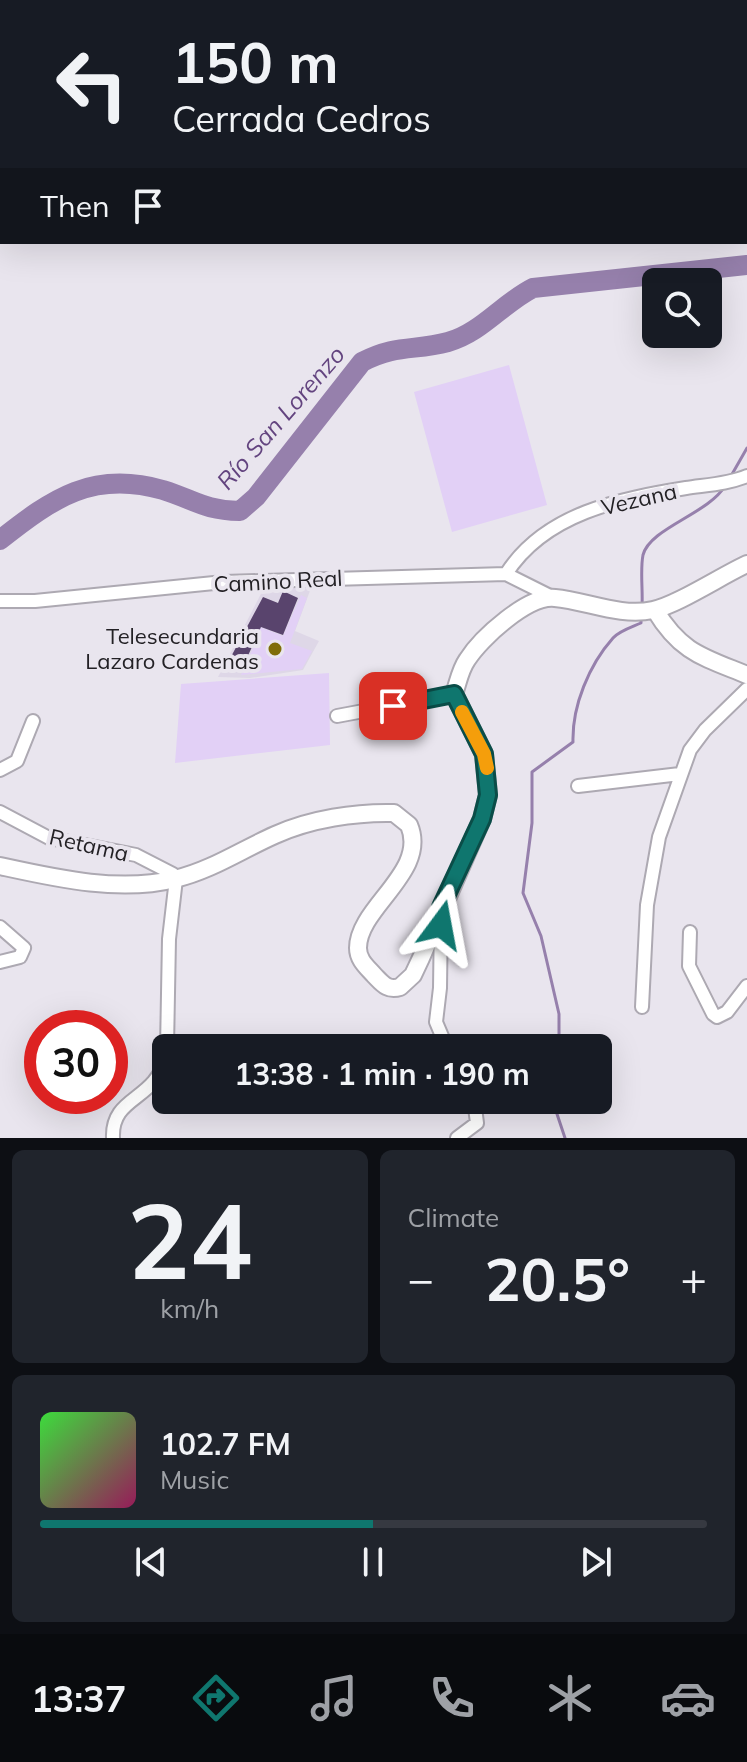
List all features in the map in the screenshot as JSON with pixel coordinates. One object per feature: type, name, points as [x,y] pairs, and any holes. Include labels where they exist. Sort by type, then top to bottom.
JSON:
[{"type":"street","name":"Vezana","points":[[506,574],[516,558],[539,538],[583,512],[625,498],[744,478]]},
{"type":"street","points":[[0,866],[104,883],[150,884],[214,867],[287,830],[339,817],[394,813],[409,825],[413,846],[402,870],[363,931],[358,950],[363,963],[388,988],[400,987],[413,975],[482,819],[488,795],[484,754],[454,694],[464,663],[484,639],[519,611],[552,597],[630,611],[651,610],[747,564]]},
{"type":"street","name":"Camino Real","points":[[0,601],[35,601],[224,582],[506,574],[552,597]]},
{"type":"street","points":[[651,610],[673,638],[685,647],[747,675]]},
{"type":"street","points":[[642,1007],[651,870],[680,774],[696,741],[747,689]]},
{"type":"street","points":[[337,716],[454,694]]},
{"type":"street","points":[[0,770],[17,761],[33,721]]},
{"type":"street","points":[[578,786],[680,774]]},
{"type":"street","name":"Retama","points":[[0,812],[49,838],[136,855],[164,867],[176,879]]},
{"type":"street","points":[[167,1034],[169,939],[176,879]]},
{"type":"street","points":[[441,907],[441,973],[436,1022],[441,1034]]},
{"type":"street","points":[[0,927],[24,948],[20,957],[0,962]]},
{"type":"street","points":[[690,932],[689,966],[713,1014],[717,1017],[727,1012],[747,986]]},
{"type":"street","points":[[113,1138],[112,1122],[117,1111],[152,1086]]},
{"type":"street","points":[[457,1138],[477,1123],[476,1114]]},
{"type":"shaded area","points":[[509,365],[547,505],[452,532],[414,392]]},
{"type":"shaded area","name":"Telesecundaria Lazaro Cardenas","points":[[264,588],[311,588],[295,631],[319,641],[303,670],[250,678],[218,677]]},
{"type":"shaded area","points":[[301,595],[307,598],[290,643],[312,651],[302,669],[241,675],[257,639],[250,635],[255,625],[283,636]]},
{"type":"shaded area","points":[[329,673],[330,745],[175,763],[181,684]]},
{"type":"building","points":[[283,591],[298,598],[283,635],[261,627],[241,671],[226,666],[263,597],[278,603]]},
{"type":"waterway","name":"Río San Lorenzo","points":[[0,540],[56,500],[95,486],[115,483],[163,490],[208,507],[240,511],[256,497],[362,362],[374,356],[460,338],[533,288],[747,265]]},
{"type":"waterway","points":[[731,476],[747,448]]},
{"type":"waterway","points":[[642,606],[642,561],[648,545],[706,505],[725,486]]},
{"type":"waterway","points":[[559,1034],[559,1014],[541,936],[523,893],[532,823],[532,772],[573,742],[575,714],[596,661],[613,638],[641,623],[641,617]]},
{"type":"waterway","points":[[557,1114],[565,1138]]},
{"type":"slow traffic","points":[[462,712],[484,754],[487,768]]},
{"type":"place","name":"Telesecundaria Lazaro Cardenas","points":[[275,649]]},
{"type":"route","points":[[393,706],[454,694],[487,763],[486,807],[441,907],[441,925]]}]
